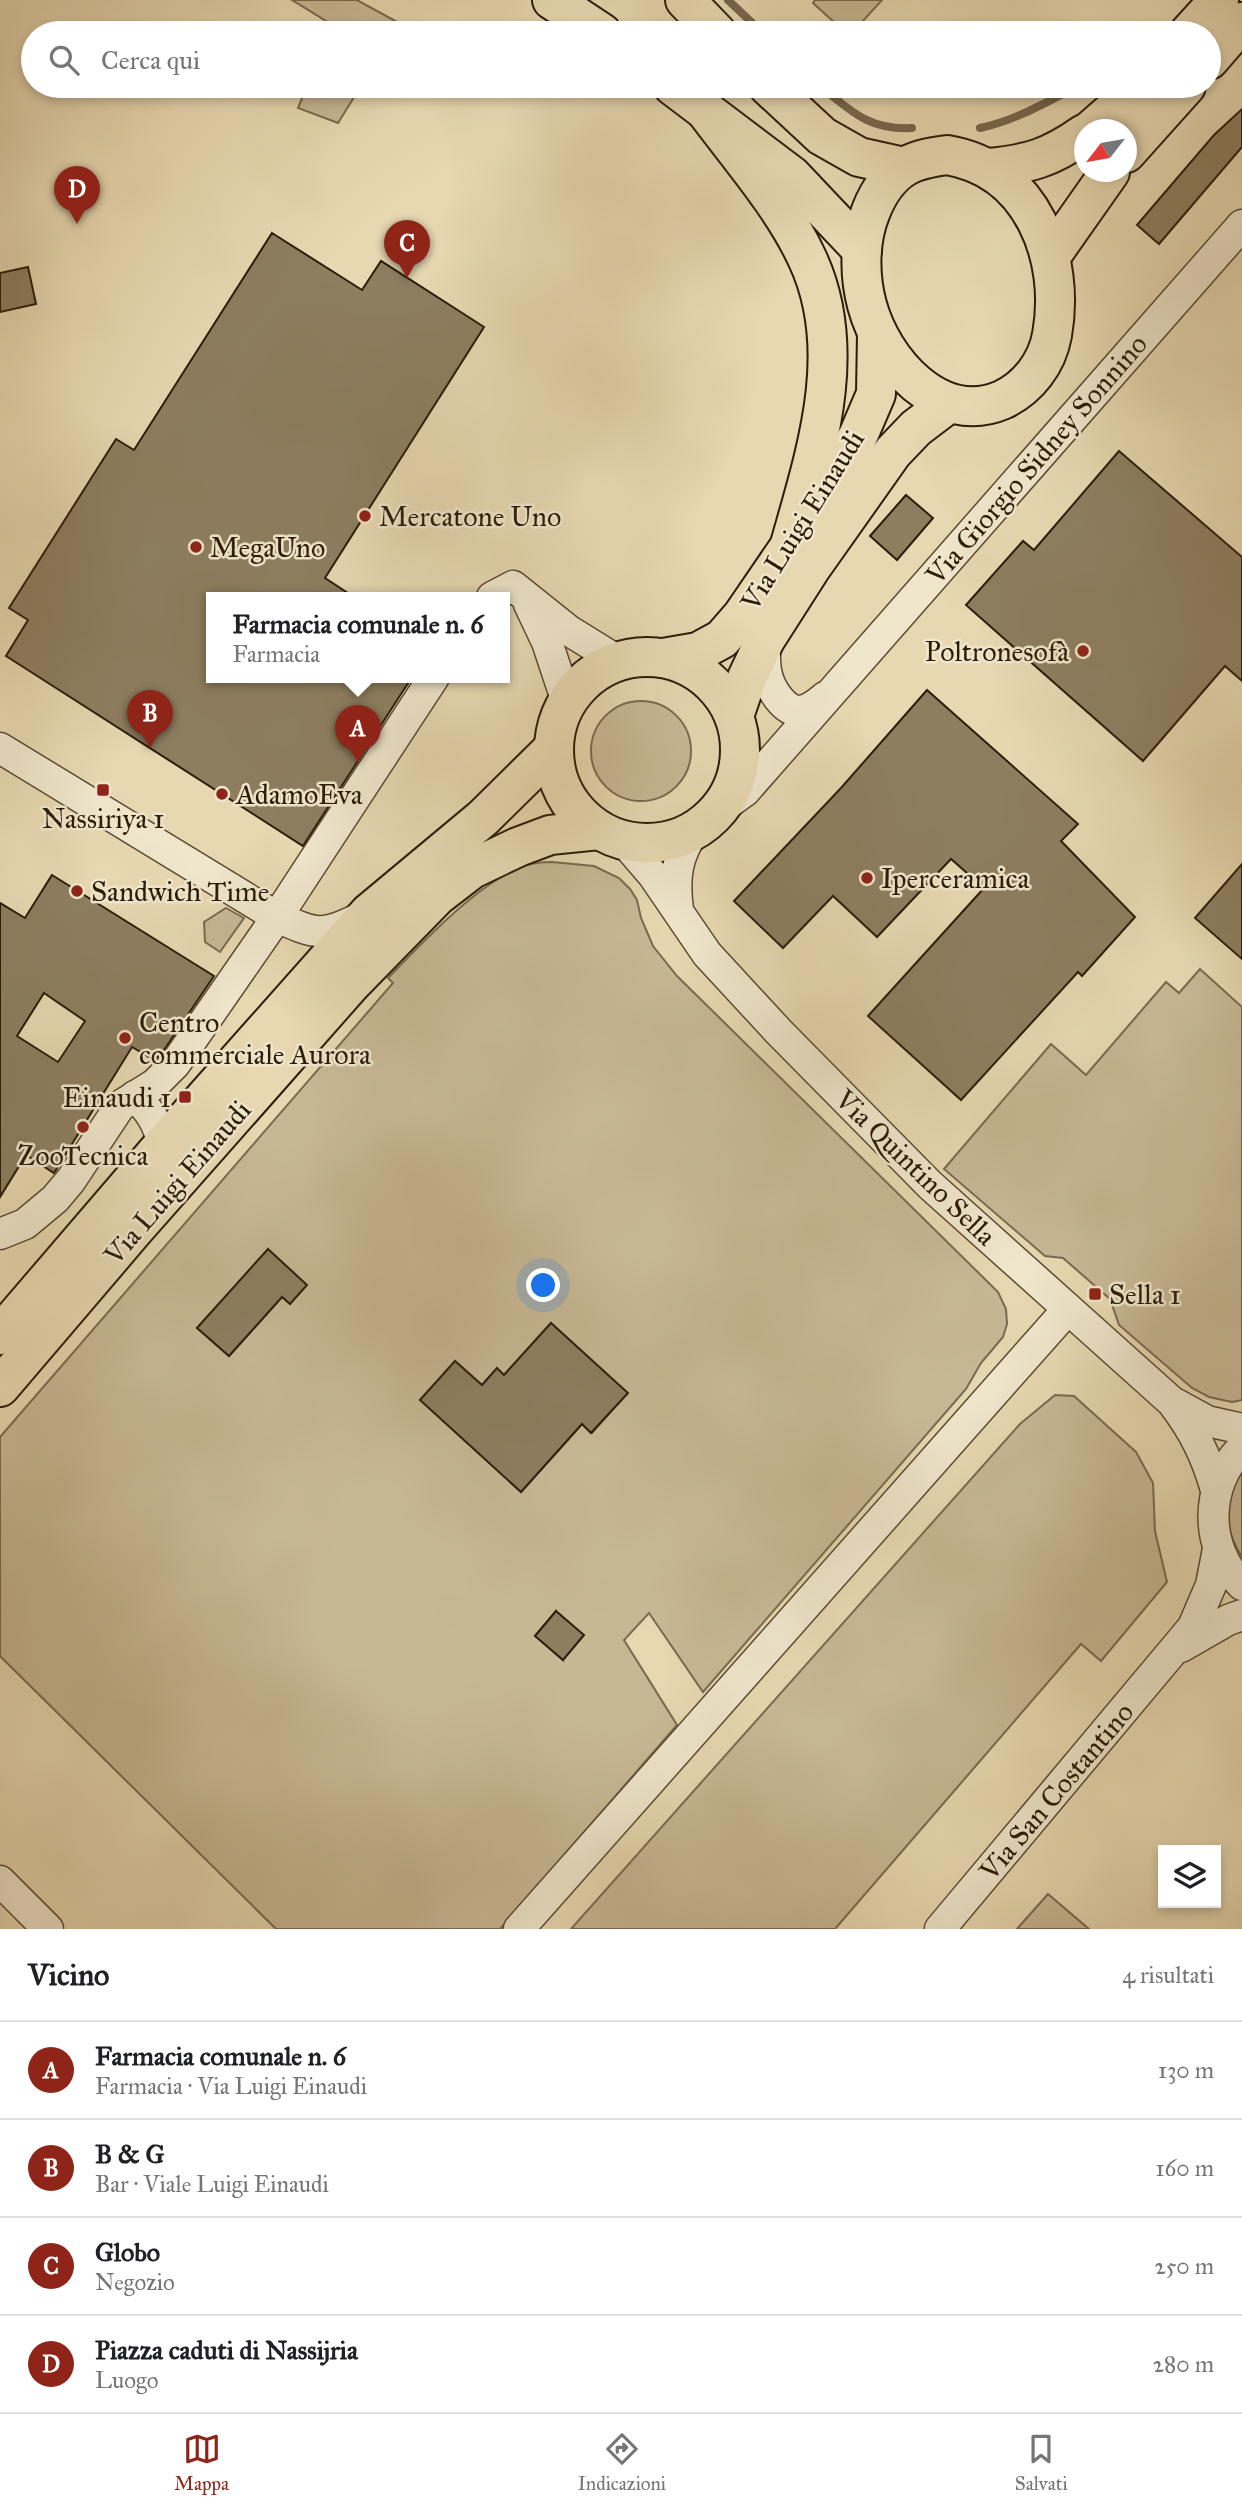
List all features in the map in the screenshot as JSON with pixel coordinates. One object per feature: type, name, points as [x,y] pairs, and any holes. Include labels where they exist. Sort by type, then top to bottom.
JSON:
[{"type":"main road","points":[[552,0],[583,21]]},
{"type":"main road","points":[[685,0],[705,21]]},
{"type":"main road","points":[[1200,21],[1219,0]]},
{"type":"main road","points":[[1221,46],[1242,22]]},
{"type":"main road","points":[[689,98],[792,176],[862,250]]},
{"type":"main road","points":[[781,98],[822,136],[859,157],[904,167]]},
{"type":"main road","points":[[1104,119],[1127,98]]},
{"type":"main road","points":[[1137,141],[1175,98]]},
{"type":"main road","points":[[704,109],[780,213],[807,258],[823,305],[829,347],[826,398],[813,460],[789,548]]},
{"type":"main road","name":"Via Luigi Einaudi","points":[[988,168],[1024,164],[1064,148],[1074,141]]},
{"type":"main road","name":"Via Luigi Einaudi","points":[[947,155],[969,159],[988,168],[1007,183],[1026,205],[1041,229],[1051,256],[1056,283],[1056,312],[1051,340],[1042,363],[1031,380],[1014,395],[993,403],[971,406],[949,403],[930,394],[911,379],[892,357],[877,333],[867,306],[862,278],[862,250],[867,222],[876,199],[887,181],[904,167],[925,158],[947,155]]},
{"type":"main road","points":[[1051,256],[1103,182]]},
{"type":"main road","name":"Via Luigi Einaudi","points":[[611,835],[586,820],[565,795],[556,768],[556,732],[567,702],[589,677],[618,661],[698,652],[722,639],[742,616],[822,499],[852,446],[876,394],[877,333]]},
{"type":"main road","name":"Via Luigi Einaudi","points":[[734,716],[747,678],[765,640],[811,568],[893,452],[916,428],[949,403]]},
{"type":"main road","name":"Via Luigi Einaudi","points":[[0,1387],[133,1231],[351,984],[437,896],[472,869],[550,835],[611,835],[657,843],[674,840],[707,820],[729,794],[740,764],[741,747],[734,716],[722,695],[706,677],[678,662],[663,658]]},
{"type":"main road","name":"Via Luigi Einaudi","points":[[0,1335],[163,1145],[369,913],[483,818],[554,748]]},
{"type":"street","name":"Via Giorgio Sidney Sonnino","points":[[707,820],[745,791],[1242,225]]},
{"type":"street","points":[[502,592],[513,586],[568,630],[618,661]]},
{"type":"street","points":[[526,597],[547,642],[567,702]]},
{"type":"street","name":"Via Giorgio Sidney Sonnino","points":[[765,640],[767,675],[779,698],[790,709],[799,711],[813,707],[831,693]]},
{"type":"street","points":[[0,1234],[25,1224],[55,1199],[71,1180],[114,1113],[155,1084],[175,1064],[277,917],[430,683]]},
{"type":"street","points":[[0,748],[277,917],[306,930],[326,932],[369,913]]},
{"type":"street","name":"Via Quintino Sella","points":[[679,913],[675,885],[682,848],[707,820]]},
{"type":"street","name":"Via Quintino Sella","points":[[611,835],[653,875],[706,954],[802,1056],[930,1185],[1172,1402],[1193,1431],[1208,1461],[1216,1490]]},
{"type":"street","points":[[135,1096],[159,1125],[163,1145]]},
{"type":"street","points":[[519,1929],[1068,1309]]},
{"type":"street","name":"Via Quintino Sella","points":[[1172,1402],[1207,1421],[1242,1429]]},
{"type":"street","name":"Via San Costantino","points":[[1242,1448],[1224,1471],[1216,1490],[1213,1509],[1213,1529],[1218,1549],[1226,1565],[1242,1585]]},
{"type":"street","name":"Via San Costantino","points":[[940,1929],[1193,1627],[1211,1585],[1218,1549]]},
{"type":"street","name":"Via San Costantino","points":[[1172,1653],[1206,1631],[1242,1615]]},
{"type":"street","points":[[0,1881],[48,1929]]},
{"type":"shaded area","points":[[292,0],[357,0],[395,21],[326,21]]},
{"type":"shaded area","points":[[815,0],[882,0],[863,21],[833,21],[813,3]]},
{"type":"shaded area","points":[[302,98],[354,98],[338,123],[298,108]]},
{"type":"shaded area","points":[[641,701],[660,705],[676,716],[687,732],[691,751],[687,770],[676,786],[660,797],[641,801],[622,797],[606,786],[595,770],[591,751],[595,732],[606,716],[622,705]]},
{"type":"shaded area","points":[[548,862],[594,866],[619,878],[630,889],[637,900],[641,918],[653,946],[677,976],[998,1292],[1006,1309],[1007,1324],[1003,1337],[981,1363],[966,1389],[703,1692],[649,1613],[624,1640],[677,1725],[500,1929],[276,1929],[0,1656],[0,1437],[393,983],[388,978],[450,916],[485,887],[520,867]],"holes":[[[268,1250],[306,1285],[282,1297],[229,1356],[197,1328]],[[551,1323],[627,1393],[592,1433],[582,1424],[521,1492],[420,1400],[455,1362],[482,1385],[497,1369],[504,1375]],[[556,1611],[563,1660],[535,1636]]]},
{"type":"shaded area","points":[[226,908],[244,918],[220,952],[205,942],[204,922]]},
{"type":"shaded area","points":[[1200,969],[1242,1007],[1242,1400],[1232,1402],[1209,1397],[1192,1388],[1119,1325],[1110,1299],[1063,1258],[1045,1256],[944,1169],[1051,1044],[1086,1075],[1166,982],[1179,993]]},
{"type":"shaded area","points":[[1055,1395],[1074,1396],[1136,1452],[1153,1483],[1155,1531],[1167,1582],[1101,1661],[1081,1644],[835,1929],[571,1929],[1020,1424]]},
{"type":"shaded area","points":[[1242,1465],[1242,1557],[1231,1533],[1228,1511],[1232,1489]]},
{"type":"shaded area","points":[[1048,1894],[1089,1929],[1017,1929]]},
{"type":"building","points":[[1242,109],[1242,147],[1159,244],[1137,225],[1214,135]]},
{"type":"building","name":"MegaUno","points":[[272,233],[362,290],[381,261],[484,327],[325,578],[346,592],[206,592],[206,683],[408,683],[303,846],[6,656],[28,620],[9,608],[116,439],[134,450]]},
{"type":"building","points":[[28,267],[36,304],[0,312],[0,273]]},
{"type":"building","points":[[1119,451],[1242,557],[1242,681],[1225,666],[1143,761],[966,605],[1023,541],[1034,550]]},
{"type":"building","points":[[906,495],[933,518],[897,560],[870,536]]},
{"type":"building","points":[[927,690],[1078,824],[1061,841],[1135,917],[1082,976],[1078,972],[961,1100],[868,1016],[984,888],[951,859],[877,937],[833,896],[783,948],[734,901],[841,788]]},
{"type":"building","points":[[1242,864],[1242,959],[1195,918]]},
{"type":"building","name":"Centro commerciale Aurora","points":[[52,875],[214,976],[162,1053],[154,1060],[132,1047],[54,1173],[26,1155],[0,1197],[0,903],[25,918]],"holes":[[[44,993],[85,1021],[58,1062],[17,1036]]]},
{"type":"building","points":[[268,1249],[307,1285],[290,1304],[282,1297],[229,1356],[197,1328]]},
{"type":"building","points":[[551,1323],[628,1393],[591,1433],[582,1424],[521,1492],[420,1400],[455,1361],[482,1385],[497,1368],[504,1375]]},
{"type":"building","points":[[556,1611],[584,1635],[563,1660],[535,1636]]},
{"type":"waterway","points":[[728,0],[750,21]]},
{"type":"waterway","points":[[835,98],[862,118],[872,122],[897,128],[912,128]]},
{"type":"waterway","points":[[980,128],[1018,116],[1054,98]]},
{"type":"place","name":"Piazza caduti di Nassijria","points":[[77,224]]},
{"type":"place","name":"Globo","points":[[407,278]]},
{"type":"place","name":"Mercatone Uno","points":[[365,516]]},
{"type":"place","name":"MegaUno","points":[[196,547]]},
{"type":"place","name":"Poltronesofà","points":[[1083,651]]},
{"type":"place","name":"B & G","points":[[150,748]]},
{"type":"place","name":"Farmacia comunale n. 6","points":[[358,763]]},
{"type":"place","name":"Nassiriya 1","points":[[103,790]]},
{"type":"place","name":"AdamoEva","points":[[222,794]]},
{"type":"place","name":"Iperceramica","points":[[867,878]]},
{"type":"place","name":"Sandwich Time","points":[[77,891]]},
{"type":"place","name":"Centro commerciale Aurora","points":[[125,1038]]},
{"type":"place","name":"Einaudi 1","points":[[185,1097]]},
{"type":"place","name":"ZooTecnica","points":[[83,1127]]},
{"type":"place","name":"Sella 1","points":[[1095,1294]]}]
